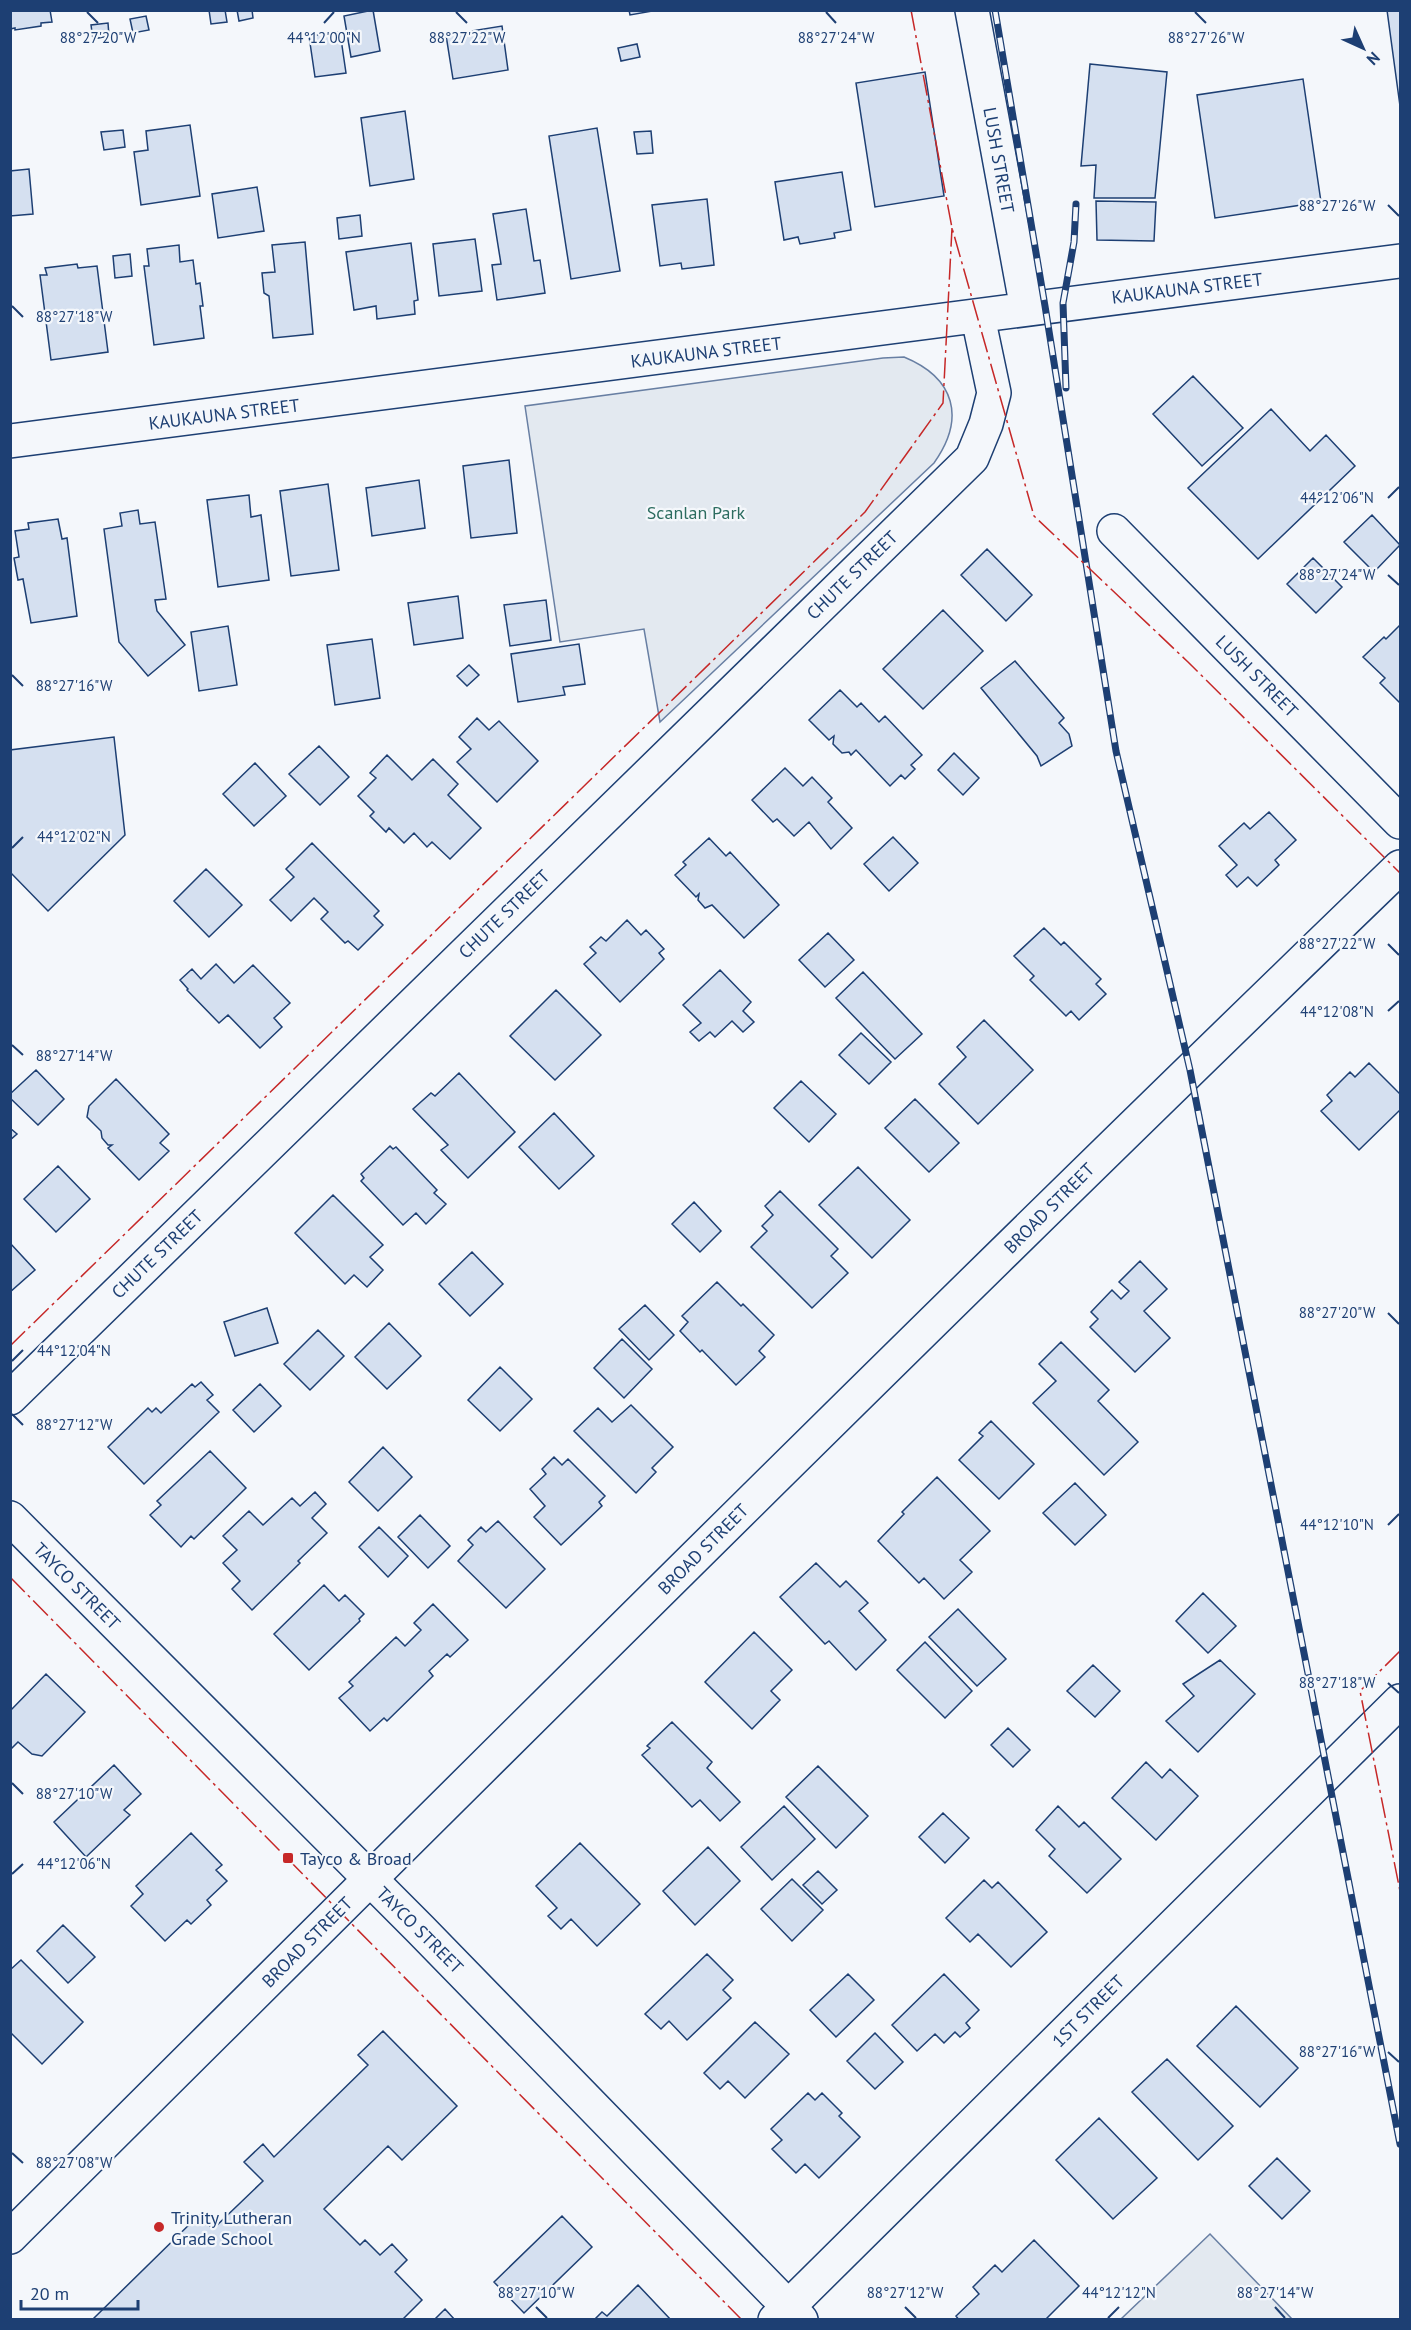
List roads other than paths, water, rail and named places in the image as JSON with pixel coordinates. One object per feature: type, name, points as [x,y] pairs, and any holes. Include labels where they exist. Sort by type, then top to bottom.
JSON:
[{"type":"street","name":"LUSH STREET","points":[[972,10],[1027,309]]},
{"type":"street","name":"KAUKAUNA STREET","points":[[10,441],[1401,261]]},
{"type":"street","name":"CHUTE STREET","points":[[10,1398],[662,758],[972,458],[986,424],[994,393],[978,317]]},
{"type":"street","name":"LUSH STREET","points":[[1114,531],[1401,822]]},
{"type":"street","name":"BROAD STREET","points":[[10,2237],[1190,1070],[1401,867]]},
{"type":"street","name":"TAYCO STREET","points":[[10,1518],[370,1879],[788,2315]]},
{"type":"street","name":"1ST STREET","points":[[788,2315],[1401,1701]]},
{"type":"railway","points":[[995,10],[1116,751],[1190,1070],[1400,2144]]},
{"type":"railway","points":[[1066,388],[1063,303],[1074,242],[1076,204]]},
{"type":"place","name":"Tayco & Broad","points":[[288,1858]]},
{"type":"place","name":"Trinity Lutheran Grade School","points":[[159,2227]]},
{"type":"park label","name":"Scanlan Park","points":[[696,512]]}]
